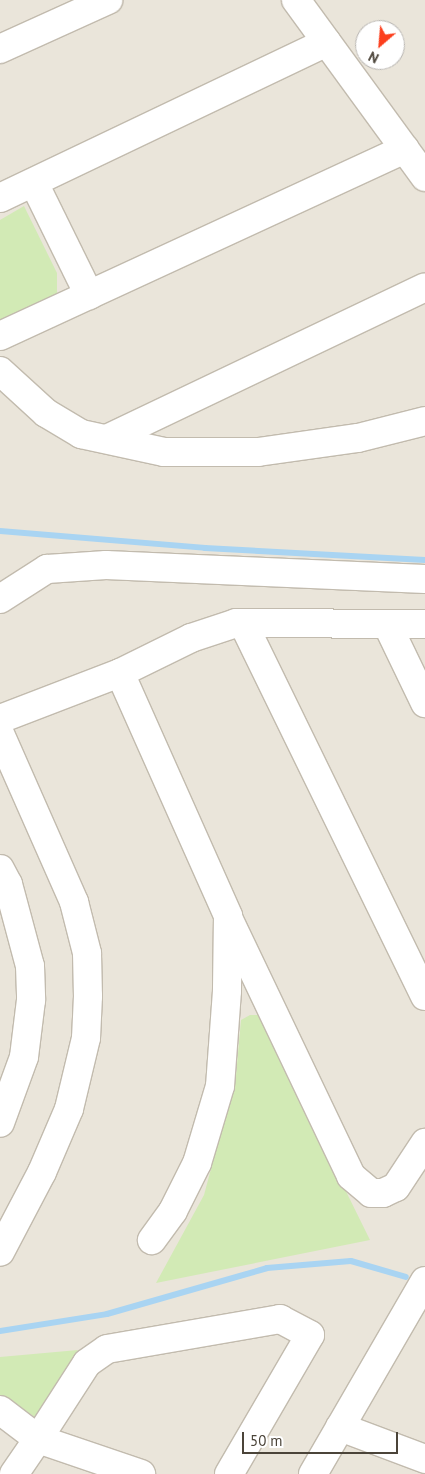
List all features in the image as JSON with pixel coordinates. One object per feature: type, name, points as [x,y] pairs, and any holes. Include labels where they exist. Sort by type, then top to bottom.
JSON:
[{"type":"street","points":[[0,49],[108,0]]},
{"type":"street","points":[[296,0],[425,177]]},
{"type":"street","points":[[0,198],[327,42]]},
{"type":"street","points":[[0,336],[405,149]]},
{"type":"street","points":[[34,183],[89,295]]},
{"type":"street","points":[[107,439],[425,288]]},
{"type":"street","points":[[0,371],[9,382],[68,427],[107,439],[164,452],[258,452],[358,438],[425,421]]},
{"type":"street","points":[[0,599],[47,569],[106,565],[425,579]]},
{"type":"street","points":[[243,623],[425,996]]},
{"type":"street","points":[[0,719],[120,672],[191,638],[243,623],[425,624]]},
{"type":"street","points":[[387,624],[425,703]]},
{"type":"street","points":[[120,672],[228,916],[351,1176],[371,1194],[383,1193],[396,1187],[425,1143]]},
{"type":"street","points":[[0,734],[74,902],[87,953],[88,996],[86,1038],[69,1108],[42,1172],[0,1252]]},
{"type":"street","points":[[0,869],[8,884],[30,966],[31,1000],[24,1057],[0,1123]]},
{"type":"street","points":[[152,1240],[173,1211],[198,1163],[220,1086],[227,991],[228,916]]},
{"type":"street","points":[[312,1474],[425,1281]]},
{"type":"street","points":[[0,1410],[38,1439],[87,1363],[107,1349],[280,1319],[310,1335],[229,1474]]},
{"type":"street","points":[[340,1427],[425,1459]]},
{"type":"street","points":[[14,1474],[38,1438],[140,1474]]},
{"type":"shaded area","points":[[0,0],[425,0],[425,1474],[0,1474]]},
{"type":"green space","points":[[24,206],[57,273],[57,297],[0,320],[0,220]]},
{"type":"green space","points":[[250,1015],[259,1015],[370,1240],[156,1283],[204,1195],[236,1075],[241,1020]]},
{"type":"green space","points":[[78,1350],[35,1417],[0,1395],[0,1357]]},
{"type":"waterway","points":[[0,531],[205,548],[425,560]]},
{"type":"waterway","points":[[0,1331],[107,1314],[267,1268],[351,1261],[406,1277]]}]
